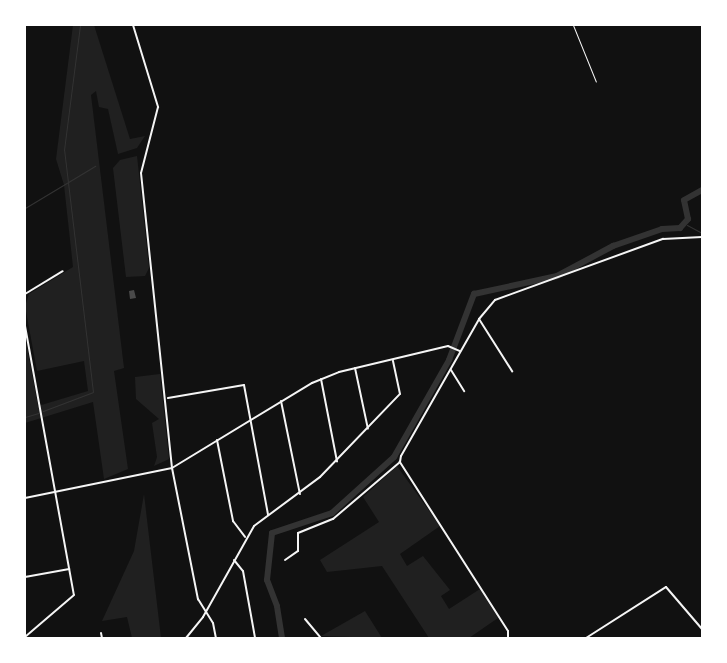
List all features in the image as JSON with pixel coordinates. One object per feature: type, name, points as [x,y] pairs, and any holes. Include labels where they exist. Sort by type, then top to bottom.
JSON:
[{"type":"street","points":[[133,25],[158,107],[141,173],[168,398],[172,468],[198,600],[206,611],[216,638]]},
{"type":"street","points":[[285,560],[298,551],[298,533],[333,519],[400,462],[479,319],[505,294],[560,280],[663,239],[702,238]]},
{"type":"street","points":[[25,294],[63,271]]},
{"type":"street","points":[[479,319],[512,371]]},
{"type":"street","points":[[25,326],[69,569],[72,599],[25,637]]},
{"type":"street","points":[[25,498],[56,494],[141,471],[172,468],[281,401],[321,379],[356,368],[451,347],[460,351]]},
{"type":"street","points":[[186,638],[206,611],[245,537],[268,516],[300,494],[337,461],[400,394],[393,361]]},
{"type":"street","points":[[356,368],[368,429]]},
{"type":"street","points":[[450,370],[464,391]]},
{"type":"street","points":[[321,379],[337,461]]},
{"type":"street","points":[[168,398],[244,384],[268,516]]},
{"type":"street","points":[[281,401],[300,494]]},
{"type":"street","points":[[217,440],[233,521],[245,537]]},
{"type":"street","points":[[400,462],[504,624],[508,638]]},
{"type":"street","points":[[234,560],[243,571],[255,638]]},
{"type":"street","points":[[25,577],[69,569]]},
{"type":"street","points":[[586,638],[666,587],[702,629]]},
{"type":"street","points":[[305,619],[321,638]]},
{"type":"street","points":[[101,632],[102,638]]},
{"type":"lane","points":[[573,25],[596,82]]},
{"type":"shaded area","points":[[73,25],[94,25],[130,139],[145,136],[137,148],[118,154],[108,109],[99,107],[96,91],[91,95],[124,368],[114,371],[128,469],[104,479],[93,402],[25,423],[25,336],[38,406],[88,391],[84,361],[37,371],[25,306],[29,294],[73,267],[64,185],[56,159]]},
{"type":"shaded area","points":[[137,156],[149,268],[145,276],[126,277],[113,168],[120,160]]},
{"type":"shaded area","points":[[160,374],[169,459],[154,466],[157,457],[152,423],[159,419],[136,399],[135,377]]},
{"type":"shaded area","points":[[397,466],[440,526],[400,554],[407,566],[423,556],[450,590],[441,596],[449,609],[480,589],[498,618],[469,638],[429,638],[382,566],[327,572],[320,560],[379,522],[363,497]]},
{"type":"shaded area","points":[[144,494],[161,638],[132,638],[127,617],[102,621],[134,551]]},
{"type":"shaded area","points":[[365,611],[382,638],[321,636]]},
{"type":"building","points":[[134,290],[136,298],[130,299],[129,291]]},
{"type":"waterway","points":[[43,411],[93,392],[64,150],[80,25]]},
{"type":"waterway","points":[[25,208],[95,166]]},
{"type":"waterway","points":[[282,638],[277,606],[267,580],[272,533],[332,513],[394,457],[449,360],[474,294],[557,276],[613,246],[662,229],[680,228],[688,219],[684,200],[702,190]]},
{"type":"waterway","points":[[687,225],[702,233]]},
{"type":"waterway","points":[[25,417],[38,413]]}]
